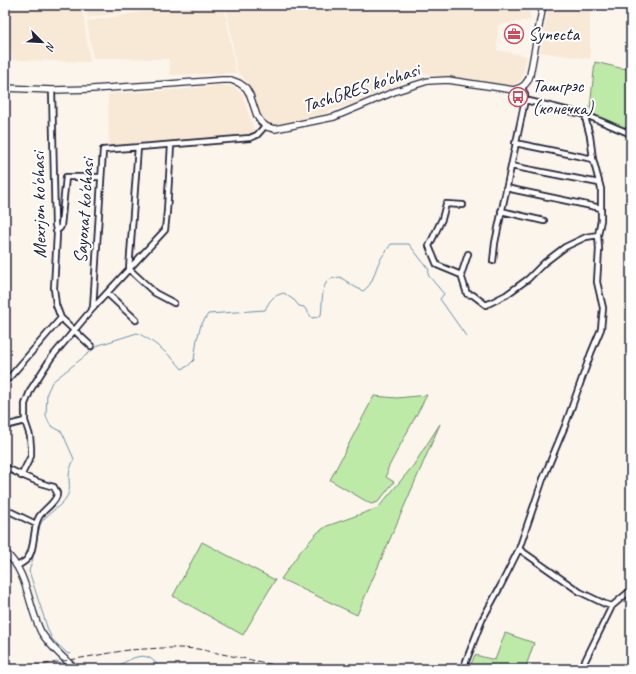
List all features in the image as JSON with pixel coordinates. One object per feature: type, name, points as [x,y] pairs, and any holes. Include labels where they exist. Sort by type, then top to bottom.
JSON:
[{"type":"main road","points":[[522,88],[528,82],[530,75],[543,5]]},
{"type":"main road","points":[[5,88],[52,90],[92,89],[231,80],[246,88],[258,118],[265,126]]},
{"type":"main road","name":"TashGRES ko'chasi","points":[[265,126],[273,129],[281,128],[334,117],[396,91],[428,81],[448,80],[514,90],[522,88]]},
{"type":"main road","points":[[5,552],[17,566],[41,632],[58,653],[76,669]]},
{"type":"street","points":[[493,261],[501,211],[525,100],[525,94],[522,88]]},
{"type":"street","name":"Mexrjon ko'chasi","points":[[52,90],[55,225],[57,234],[54,288],[56,305],[61,318],[91,346]]},
{"type":"street","points":[[525,100],[586,115],[631,134]]},
{"type":"street","points":[[463,669],[482,620],[519,549],[601,329],[603,308],[597,282],[599,249],[598,235],[601,220],[601,190],[593,159],[586,115]]},
{"type":"street","name":"Sayoxat ko'chasi","points":[[93,308],[103,150],[250,138],[257,135],[265,126]]},
{"type":"street","points":[[515,144],[593,159]]},
{"type":"street","points":[[21,476],[31,456],[30,436],[25,421],[25,404],[31,389],[51,358],[93,308],[165,230],[170,145]]},
{"type":"street","points":[[129,269],[138,147]]},
{"type":"street","points":[[511,166],[599,183]]},
{"type":"street","points":[[56,230],[61,226],[66,177],[101,177]]},
{"type":"street","points":[[506,188],[601,208]]},
{"type":"street","points":[[461,275],[437,265],[429,246],[442,219],[446,204],[463,205]]},
{"type":"street","points":[[501,211],[544,221]]},
{"type":"street","points":[[468,254],[461,275],[467,294],[473,295],[486,305],[506,295],[528,279],[544,263],[564,247],[586,237],[598,235]]},
{"type":"street","points":[[129,269],[155,293],[174,303]]},
{"type":"street","points":[[107,293],[136,320]]},
{"type":"street","points":[[9,378],[61,318]]},
{"type":"street","points":[[5,426],[25,421]]},
{"type":"street","points":[[5,467],[21,476],[54,488],[57,493],[50,505],[37,519],[32,549],[27,559],[17,566]]},
{"type":"street","points":[[5,509],[36,524]]},
{"type":"street","points":[[519,549],[580,592],[612,606]]},
{"type":"street","points":[[581,669],[612,606],[631,590]]},
{"type":"shaded area","points":[[5,5],[82,5],[90,62],[13,60],[5,23]]},
{"type":"shaded area","points":[[85,5],[162,5],[88,18]]},
{"type":"shaded area","points":[[183,5],[224,5],[236,73],[170,75],[169,59],[93,58],[87,21]]},
{"type":"shaded area","points":[[226,5],[528,5],[531,20],[498,25],[497,50],[527,56],[522,79],[512,87],[423,73],[353,104],[329,111],[327,113],[271,126],[261,119],[251,92],[244,79],[237,71]]},
{"type":"shaded area","points":[[549,5],[589,5],[590,59],[540,52]]},
{"type":"shaded area","points":[[223,85],[234,87],[242,94],[256,135],[248,137],[109,146],[108,94],[177,90]]},
{"type":"green space","points":[[595,62],[631,69],[631,131],[596,117],[590,108]]},
{"type":"green space","points":[[427,395],[388,468],[386,477],[394,482],[378,502],[371,504],[330,480],[374,396],[397,398]]},
{"type":"green space","points":[[440,424],[357,615],[281,579],[300,552],[317,533],[327,526],[378,508],[413,466]]},
{"type":"green space","points":[[202,542],[275,580],[243,635],[173,596]]},
{"type":"green space","points":[[505,633],[534,643],[525,669],[469,669],[475,655],[495,660]]},
{"type":"waterway","points":[[71,653],[68,654],[52,639],[29,571],[42,521],[63,502],[69,493],[69,477],[74,459],[62,432],[50,425],[46,416],[47,393],[52,382],[99,345],[137,333],[161,349],[182,369],[194,360],[201,325],[208,314],[265,310],[272,299],[284,293],[299,306],[304,307],[312,318],[318,317],[321,315],[323,290],[327,282],[330,279],[340,277],[363,291],[369,285],[380,260],[391,244],[409,244],[429,270],[428,275],[444,294],[440,299],[466,336]]},
{"type":"waterway","points":[[113,669],[132,659],[144,656],[155,662],[160,669]]},
{"type":"waterway","points":[[81,665],[87,669]]},
{"type":"railway","points":[[17,669],[128,650],[162,648],[198,649],[291,669]]},
{"type":"place","name":"Synecta","points":[[514,34]]},
{"type":"place","name":"Ташгрэс (конечка)","points":[[518,97]]}]
